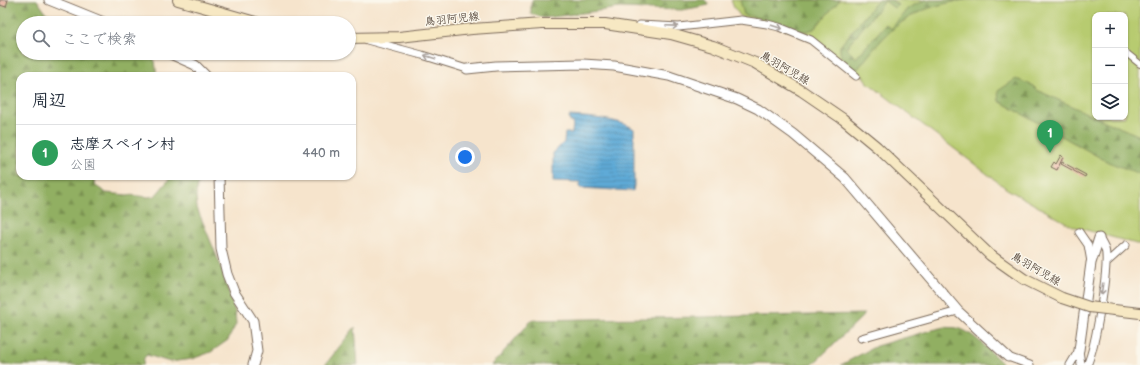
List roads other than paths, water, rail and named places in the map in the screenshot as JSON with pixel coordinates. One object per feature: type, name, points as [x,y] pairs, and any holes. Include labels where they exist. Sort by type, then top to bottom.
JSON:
[{"type":"main road","points":[[178,0],[234,16]]},
{"type":"main road","name":"鳥羽阿児線","points":[[356,38],[399,37],[472,29],[542,24],[606,24],[672,34],[713,46],[755,63],[802,91],[843,119],[877,147],[990,255],[1024,279],[1062,298],[1089,307],[1140,313]]},
{"type":"street","points":[[49,0],[89,16]]},
{"type":"street","points":[[606,24],[679,27],[741,20],[773,25],[811,40],[856,76]]},
{"type":"street","points":[[356,38],[422,54],[467,69],[496,66],[583,64],[614,66],[669,76],[737,99],[758,109],[793,134],[844,178],[958,311],[1017,365]]},
{"type":"street","points":[[1128,54],[1140,64]]},
{"type":"street","points":[[184,60],[195,65],[202,72]]},
{"type":"street","points":[[219,180],[221,249],[227,274],[234,292],[253,321],[257,351],[253,365]]},
{"type":"street","points":[[1079,232],[1088,245],[1091,263]]},
{"type":"street","points":[[1081,365],[1079,350],[1091,263],[1099,238]]},
{"type":"street","points":[[1087,365],[1096,332],[1106,262],[1105,250],[1099,238]]},
{"type":"street","points":[[1106,262],[1126,245]]},
{"type":"street","points":[[861,338],[958,311]]},
{"type":"street","points":[[1070,365],[1079,350]]},
{"type":"street","points":[[1008,356],[1030,365]]},
{"type":"water","points":[[569,116],[612,121],[634,129],[633,191],[580,188],[580,182],[553,181],[553,153],[564,142],[565,133],[572,133],[573,122],[570,122]]},
{"type":"place","name":"志摩スペイン村","points":[[1050,153]]}]
